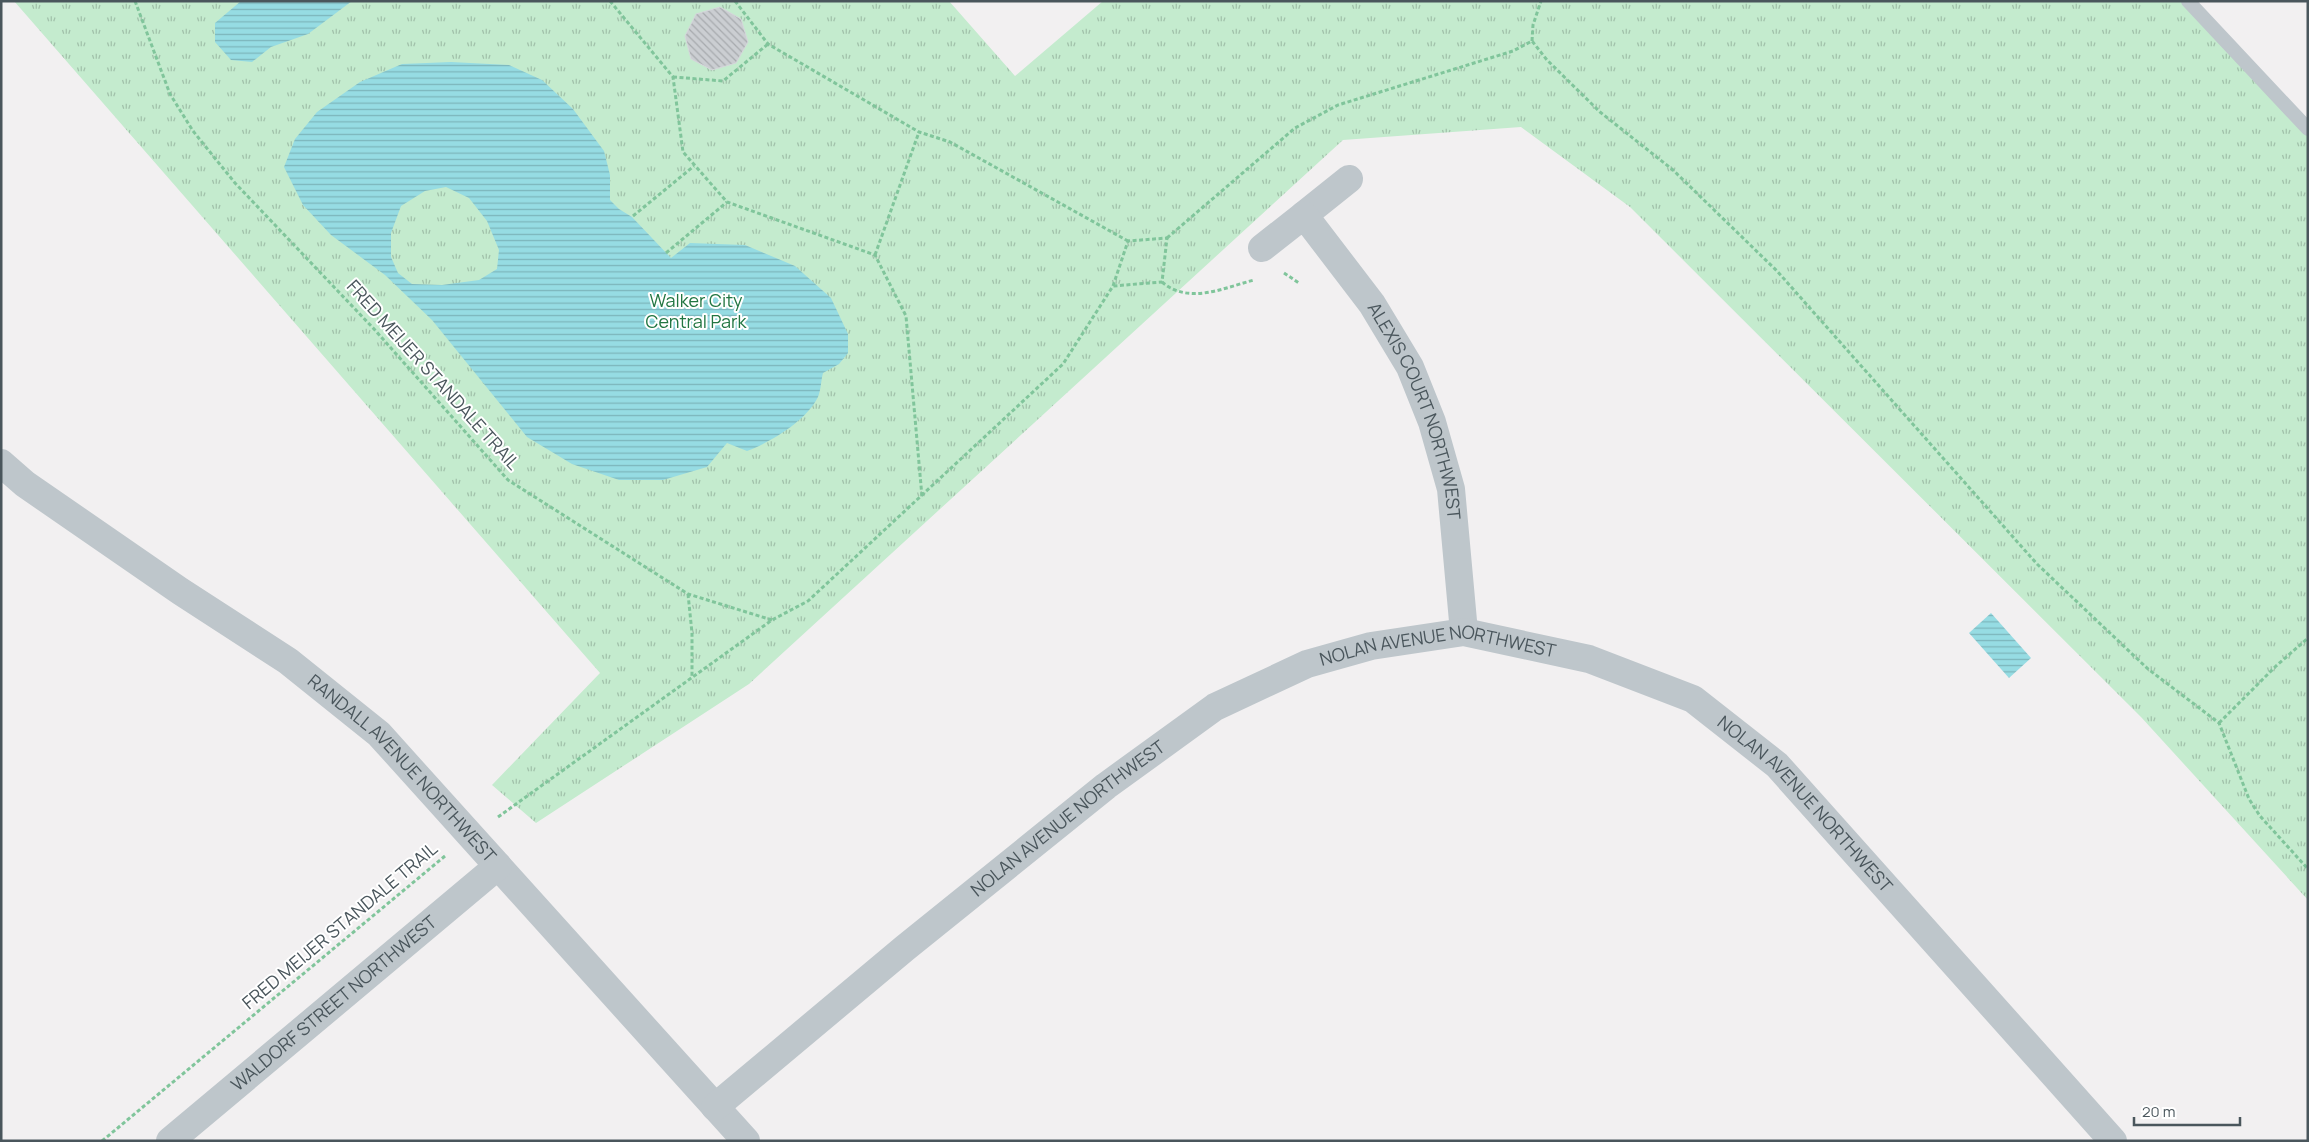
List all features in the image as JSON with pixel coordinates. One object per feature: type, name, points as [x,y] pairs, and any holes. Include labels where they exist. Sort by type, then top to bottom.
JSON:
[{"type":"street","points":[[1262,248],[1349,179]]},
{"type":"street","name":"ALEXIS COURT NORTHWEST","points":[[1304,215],[1372,304],[1410,367],[1432,422],[1451,489],[1464,632]]},
{"type":"street","name":"RANDALL AVENUE NORTHWEST","points":[[1,463],[25,484],[90,529],[288,661],[379,734],[746,1141]]},
{"type":"street","name":"NOLAN AVENUE NORTHWEST","points":[[715,1107],[898,954],[1106,786],[1215,707],[1307,664],[1372,646],[1464,632],[1589,659],[1693,699],[1777,765],[2113,1141]]},
{"type":"street","name":"WALDORF STREET NORTHWEST","points":[[170,1141],[498,866]]},
{"type":"lane","points":[[2188,1],[2308,129]]},
{"type":"path","name":"FRED MEIJER STANDALE TRAIL","points":[[135,1],[170,94],[193,131],[235,183],[374,329],[508,480],[688,594],[772,620]]},
{"type":"path","points":[[610,1],[673,77],[683,152],[727,202],[875,255],[906,316],[922,496]]},
{"type":"path","points":[[735,1],[768,44],[919,132],[950,142],[1128,242],[1167,238],[1295,128],[1338,105],[1513,51],[1532,41]]},
{"type":"path","points":[[1541,1],[1533,25],[1532,41],[1547,60],[1600,112],[1673,170],[1777,271],[2030,556],[2065,591],[2148,668],[2218,723],[2249,799],[2260,816],[2308,869]]},
{"type":"path","points":[[673,77],[723,81],[768,44]]},
{"type":"path","points":[[875,255],[919,132]]},
{"type":"path","points":[[634,216],[694,166]]},
{"type":"path","points":[[666,253],[727,202]]},
{"type":"path","points":[[1162,282],[1167,238]]},
{"type":"path","name":"FRED MEIJER STANDALE TRAIL","points":[[102,1141],[471,834],[497,818],[772,620],[808,601],[1063,364],[1113,286],[1128,242]]},
{"type":"path","points":[[1277,274],[1284,272],[1299,283]]},
{"type":"path","points":[[1113,286],[1162,282],[1172,290],[1186,295],[1201,294],[1263,278]]},
{"type":"path","points":[[688,594],[692,633],[692,676]]},
{"type":"path","points":[[2218,723],[2308,638]]},
{"type":"green space","name":"Walker City Central Park","points":[[14,1],[949,1],[1015,76],[1103,1],[2188,1],[2308,129],[2308,900],[2141,717],[1630,207],[1521,127],[1343,140],[749,684],[536,823],[492,785],[600,673]]},
{"type":"water","points":[[241,1],[352,1],[308,34],[271,47],[252,62],[231,60],[215,42],[215,23]]},
{"type":"water","points":[[451,62],[509,65],[542,80],[573,109],[604,151],[610,175],[610,200],[619,209],[632,217],[671,258],[690,243],[745,245],[795,266],[831,298],[848,334],[848,353],[839,364],[823,373],[818,397],[812,406],[787,430],[767,442],[747,451],[727,443],[707,467],[663,480],[619,480],[572,464],[527,437],[432,320],[385,275],[331,235],[303,205],[284,167],[295,139],[317,112],[360,82],[402,64]],"holes":[[[446,187],[469,198],[487,221],[499,250],[497,269],[479,280],[442,285],[412,284],[398,273],[391,257],[391,233],[401,206],[425,191]]]},
{"type":"water","points":[[1991,613],[2031,658],[2009,678],[1969,633]]},
{"type":"building","points":[[720,7],[741,19],[748,42],[736,63],[712,70],[691,59],[685,36],[696,14]]}]
